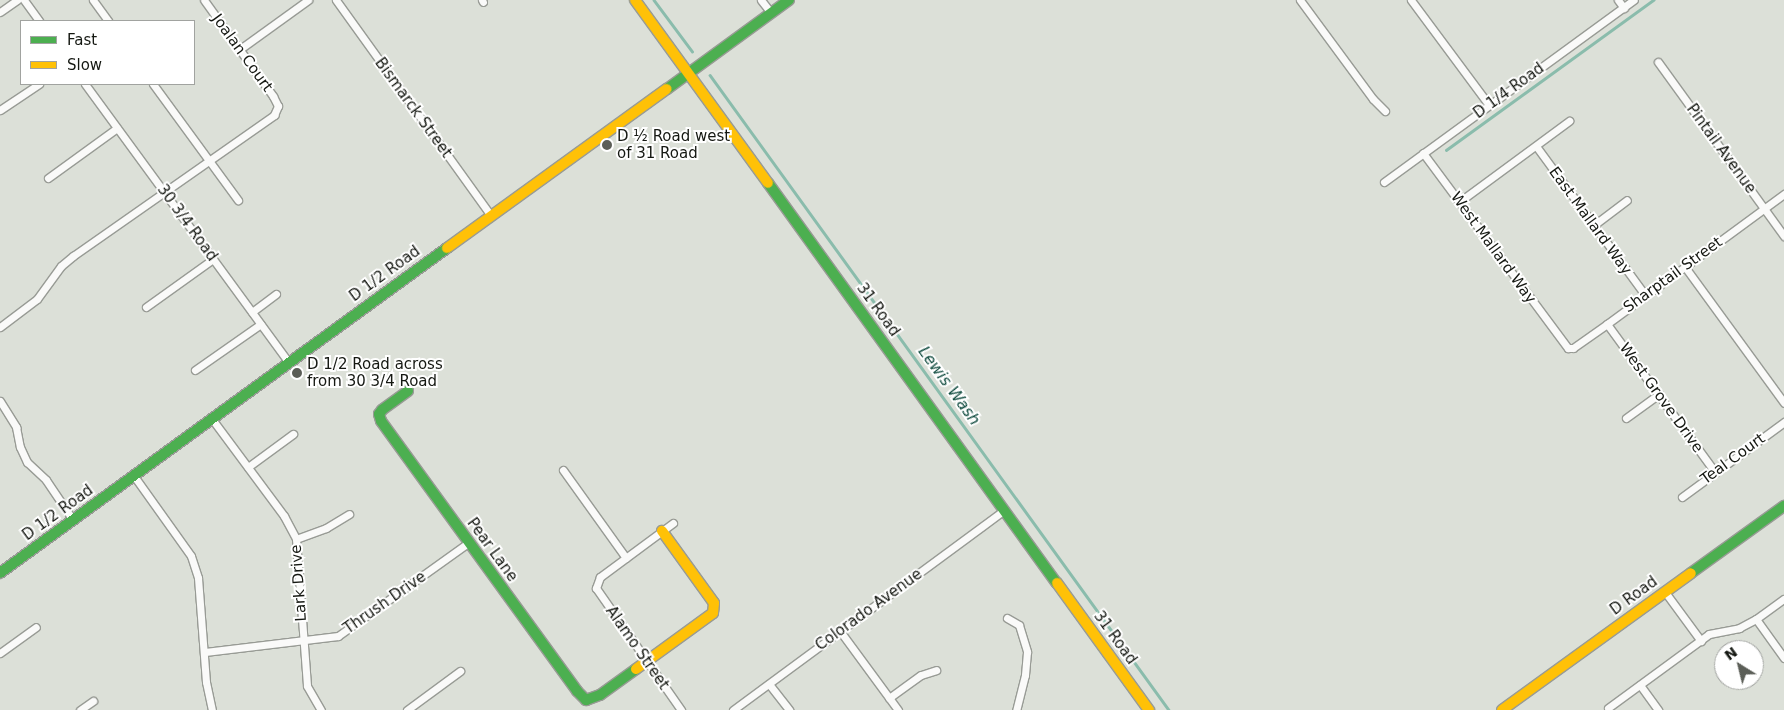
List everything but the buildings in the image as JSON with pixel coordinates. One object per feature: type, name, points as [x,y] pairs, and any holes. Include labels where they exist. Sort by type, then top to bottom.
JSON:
[{"type":"street","points":[[0,12],[17,0]]},
{"type":"street","points":[[24,0],[38,20]]},
{"type":"street","points":[[92,0],[107,20]]},
{"type":"street","name":"Joalan Court","points":[[204,0],[278,106],[274,115],[209,161]]},
{"type":"street","points":[[240,49],[308,0]]},
{"type":"street","name":"Bismarck Street","points":[[336,0],[491,216]]},
{"type":"street","name":"31 Road","points":[[635,0],[1149,710]]},
{"type":"street","points":[[761,0],[771,13]]},
{"type":"street","name":"D 1/2 Road","points":[[0,573],[789,0]]},
{"type":"street","points":[[1300,0],[1373,99],[1385,111]]},
{"type":"street","points":[[1412,0],[1490,105]]},
{"type":"street","points":[[1618,0],[1624,8]]},
{"type":"street","name":"D 1/4 Road","points":[[1384,182],[1634,0]]},
{"type":"street","name":"Pintail Avenue","points":[[1658,62],[1784,236]]},
{"type":"street","points":[[0,110],[38,85]]},
{"type":"street","name":"30 3/4 Road","points":[[86,85],[289,363]]},
{"type":"street","points":[[154,85],[238,200]]},
{"type":"street","points":[[1459,202],[1569,122]]},
{"type":"street","points":[[48,178],[117,128]]},
{"type":"street","name":"East Mallard Way","points":[[1536,146],[1645,295]]},
{"type":"street","name":"West Mallard Way","points":[[1423,153],[1562,342]]},
{"type":"street","points":[[0,327],[37,299],[61,266],[209,161]]},
{"type":"street","name":"Sharptail Street","points":[[1562,342],[1568,348],[1573,348],[1784,194]]},
{"type":"street","points":[[1594,225],[1627,200]]},
{"type":"street","points":[[146,307],[213,259]]},
{"type":"street","points":[[1685,267],[1784,403]]},
{"type":"street","points":[[252,312],[276,294]]},
{"type":"street","points":[[195,370],[261,324]]},
{"type":"street","name":"West Grove Drive","points":[[1607,324],[1716,472]]},
{"type":"street","name":"Pear Lane","points":[[408,392],[379,414],[381,422],[577,691],[586,700],[600,695],[647,662]]},
{"type":"street","points":[[1626,418],[1659,394]]},
{"type":"street","points":[[0,401],[16,427],[20,447],[28,462],[46,480],[73,520]]},
{"type":"street","name":"Lark Drive","points":[[212,419],[284,516],[296,539],[307,686],[321,710]]},
{"type":"street","name":"Teal Court","points":[[1682,497],[1784,422]]},
{"type":"street","points":[[248,467],[293,434]]},
{"type":"street","points":[[563,470],[626,558],[673,524]]},
{"type":"street","points":[[134,476],[191,556],[198,578],[206,682],[212,710]]},
{"type":"street","name":"D Road","points":[[1502,710],[1784,506]]},
{"type":"street","name":"Colorado Avenue","points":[[733,710],[1004,510]]},
{"type":"street","points":[[296,539],[326,528],[349,514]]},
{"type":"street","points":[[647,662],[711,615],[714,610],[714,602],[662,532]]},
{"type":"street","name":"Thrush Drive","points":[[205,652],[303,642],[338,636],[468,543]]},
{"type":"street","name":"Alamo Street","points":[[626,558],[600,577],[596,585],[599,594],[681,710]]},
{"type":"street","points":[[1665,592],[1701,640]]},
{"type":"street","points":[[1608,708],[1709,634],[1739,628],[1756,619],[1784,599]]},
{"type":"street","points":[[1007,618],[1019,625],[1024,635],[1026,652],[1025,675],[1016,710]]},
{"type":"street","points":[[1756,619],[1784,658]]},
{"type":"street","points":[[0,652],[36,627]]},
{"type":"street","points":[[840,631],[898,710]]},
{"type":"street","points":[[889,698],[921,674],[936,670]]},
{"type":"street","points":[[407,710],[460,671]]},
{"type":"street","points":[[770,684],[789,710]]},
{"type":"street","points":[[1640,685],[1658,710]]},
{"type":"street","points":[[80,710],[93,701]]},
{"type":"waterway","name":"Lewis Wash","points":[[654,0],[692,51]]},
{"type":"waterway","points":[[1446,150],[1653,0]]},
{"type":"waterway","name":"Lewis Wash","points":[[710,75],[1169,710]]},
{"type":"traffic: fast","points":[[667,89],[789,0]]},
{"type":"traffic: fast","points":[[768,183],[1057,583]]},
{"type":"traffic: fast","points":[[0,573],[447,248]]},
{"type":"traffic: fast","points":[[408,391],[382,410],[379,414],[381,421],[577,691],[586,700],[600,695],[636,669]]},
{"type":"traffic: fast","points":[[1691,573],[1784,506]]},
{"type":"traffic: slow","points":[[635,0],[768,183]]},
{"type":"traffic: slow","points":[[447,248],[667,89]]},
{"type":"traffic: slow","points":[[636,669],[713,613],[714,603],[662,531]]},
{"type":"traffic: slow","points":[[1502,710],[1691,573]]},
{"type":"traffic: slow","points":[[1057,583],[1149,710]]},
{"type":"place","name":"D ½ Road west of 31 Road","points":[[607,145]]},
{"type":"place","name":"D 1/2 Road across from 30 3/4 Road","points":[[297,373]]}]
